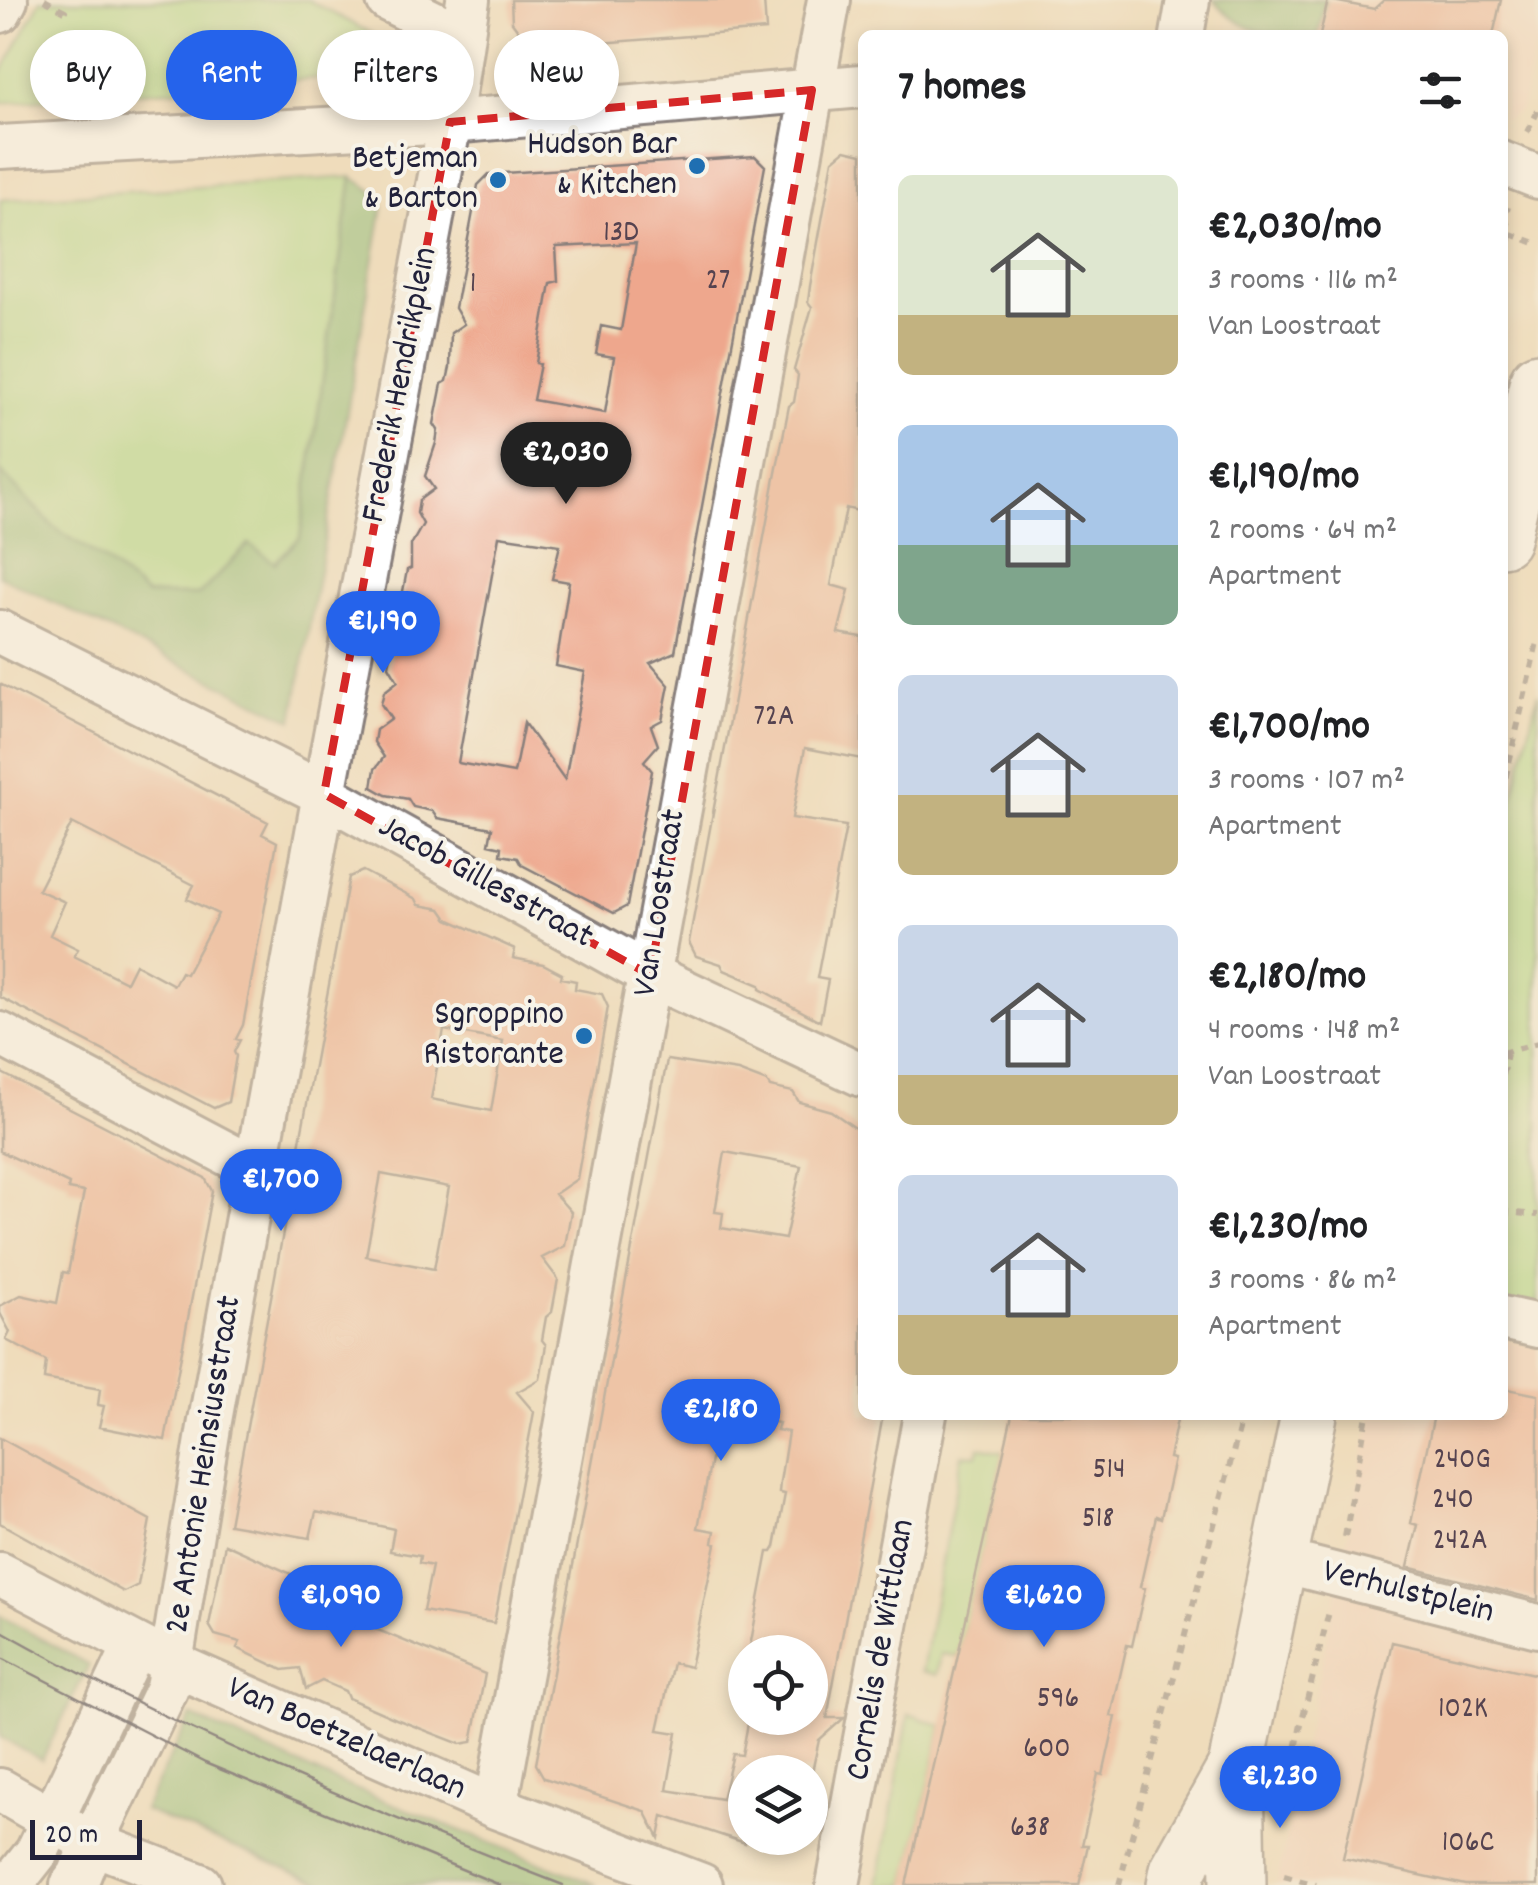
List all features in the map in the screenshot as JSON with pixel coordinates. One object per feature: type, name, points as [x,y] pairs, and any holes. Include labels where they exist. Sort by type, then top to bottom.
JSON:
[{"type":"main road","points":[[1508,512],[1538,380]]},
{"type":"main road","points":[[1175,1885],[1178,1870],[1236,1768],[1308,1420]]},
{"type":"main road","points":[[1236,1768],[1255,1879]]},
{"type":"street","points":[[0,11],[6,0]]},
{"type":"street","points":[[388,0],[465,18]]},
{"type":"street","name":"Van Loostraat","points":[[496,1806],[650,974],[672,832],[829,0]]},
{"type":"street","points":[[1183,30],[1188,0]]},
{"type":"street","name":"Frederik Hendrikplein","points":[[324,794],[450,122],[465,18]]},
{"type":"street","points":[[0,147],[450,122],[858,86]]},
{"type":"street","points":[[1508,165],[1538,177]]},
{"type":"street","points":[[0,632],[324,794]]},
{"type":"street","name":"Jacob Gillesstraat","points":[[324,794],[650,974],[858,1073]]},
{"type":"street","name":"2e Antonie Heinsiusstraat","points":[[72,1885],[80,1876],[167,1688],[174,1664],[181,1596],[324,794]]},
{"type":"street","points":[[0,1034],[256,1169]]},
{"type":"street","points":[[1508,1319],[1538,1326]]},
{"type":"street","name":"Cornelis de Wittlaan","points":[[838,1885],[924,1420]]},
{"type":"street","name":"Verhulstplein","points":[[1278,1560],[1538,1626]]},
{"type":"street","name":"Van Boetzelaerlaan","points":[[0,1574],[174,1664],[496,1806],[701,1885]]},
{"type":"street","points":[[11,1885],[36,1852],[135,1644]]},
{"type":"street","points":[[0,1790],[92,1843],[200,1885]]},
{"type":"path","points":[[44,0],[65,10],[64,13]]},
{"type":"path","points":[[1511,234],[1538,244]]},
{"type":"path","points":[[1508,767],[1538,638]]},
{"type":"path","points":[[1508,1052],[1538,1042]]},
{"type":"path","points":[[1508,1212],[1538,1215]]},
{"type":"path","points":[[1119,1885],[1241,1420]]},
{"type":"path","points":[[1283,1818],[1300,1728],[1338,1576],[1366,1420]]},
{"type":"path","points":[[1255,1879],[1316,1885]]},
{"type":"highlighted area","points":[[812,90],[650,975],[324,794],[450,122]]},
{"type":"shaded area","points":[[1325,0],[1538,0],[1538,38],[1521,111],[1508,118],[1508,30],[1319,30]]},
{"type":"shaded area","points":[[1508,1339],[1538,1348],[1538,1885],[1276,1885],[1371,1420],[1508,1420]]},
{"type":"green space","points":[[41,0],[308,0],[365,30],[317,30],[317,78],[297,80],[297,30],[166,30],[166,90],[146,92],[146,30],[30,30],[30,101],[0,103],[0,76]]},
{"type":"green space","points":[[1213,0],[1325,0],[1319,30],[1258,30],[1224,12]]},
{"type":"green space","points":[[352,177],[300,538],[274,563],[249,544],[199,595],[146,595],[100,557],[55,528],[0,471],[0,200]]},
{"type":"green space","points":[[352,177],[372,190],[383,206],[293,720],[0,576],[0,471],[55,528],[100,557],[146,595],[199,595],[249,544],[275,563],[300,538]]},
{"type":"green space","points":[[1538,693],[1538,1319],[1508,1310],[1508,818]]},
{"type":"green space","points":[[979,1447],[1004,1452],[958,1656],[941,1654],[937,1675],[922,1671],[962,1454],[977,1455]]},
{"type":"green space","points":[[0,1616],[89,1665],[42,1760],[0,1737]]},
{"type":"green space","points":[[909,1714],[942,1726],[906,1885],[878,1885]]},
{"type":"green space","points":[[191,1716],[335,1781],[597,1885],[326,1885],[143,1810]]},
{"type":"building","points":[[511,0],[764,0],[766,30],[619,42],[619,30],[518,30],[512,22]]},
{"type":"building","points":[[1328,0],[1374,9],[1384,0],[1501,0],[1494,30],[1321,30]]},
{"type":"building","points":[[845,150],[858,153],[858,511],[846,508],[831,585],[849,590],[838,633],[858,636],[858,758],[805,748],[792,818],[846,826],[817,978],[828,980],[820,1021],[760,989],[760,985],[724,970],[721,964],[696,956],[689,942],[789,406],[794,402],[798,375],[794,370],[812,307],[808,302],[810,286],[833,160]]},
{"type":"building","points":[[755,156],[765,166],[675,652],[650,663],[669,685],[662,720],[651,726],[658,745],[644,761],[652,771],[627,906],[614,913],[522,865],[518,858],[501,855],[502,847],[489,844],[492,828],[437,818],[432,811],[413,807],[408,799],[386,795],[372,787],[375,769],[384,757],[374,742],[376,730],[391,719],[381,704],[384,692],[398,681],[389,666],[407,570],[411,568],[411,545],[423,524],[417,513],[419,500],[434,489],[425,476],[436,443],[438,430],[434,424],[442,384],[447,381],[450,367],[451,333],[464,324],[455,308],[478,185],[489,174]],"holes":[[[636,243],[621,330],[601,326],[596,354],[614,357],[605,413],[533,400],[550,283],[558,281],[556,247]],[[499,536],[560,545],[552,579],[569,582],[556,666],[585,672],[565,780],[524,723],[514,773],[458,763]]]},
{"type":"building","points":[[0,684],[268,822],[262,834],[277,842],[243,1025],[236,1039],[240,1040],[234,1052],[228,1102],[214,1108],[0,997]],"holes":[[[72,823],[194,885],[187,899],[218,914],[186,974],[181,972],[174,985],[135,964],[126,982],[74,956],[78,949],[50,935],[65,902],[38,890]]]},
{"type":"building","points":[[363,871],[416,899],[419,905],[441,909],[448,919],[515,949],[513,958],[543,964],[562,974],[561,978],[576,981],[575,989],[602,994],[608,1007],[577,1179],[555,1194],[571,1212],[565,1246],[542,1258],[558,1279],[552,1312],[546,1317],[540,1379],[517,1392],[534,1412],[494,1623],[423,1611],[432,1566],[419,1563],[420,1556],[390,1551],[394,1529],[316,1512],[310,1538],[229,1524],[349,877]],"holes":[[[444,1030],[503,1041],[491,1111],[431,1099]],[[381,1174],[449,1187],[434,1269],[366,1256]]]},
{"type":"building","points":[[667,1060],[738,1071],[767,1082],[770,1087],[793,1092],[799,1102],[831,1111],[858,1130],[858,1420],[882,1420],[828,1713],[828,1635],[752,1635],[768,1552],[775,1547],[785,1494],[779,1493],[788,1432],[777,1430],[779,1423],[720,1412],[698,1528],[715,1531],[716,1544],[690,1667],[673,1663],[658,1730],[677,1733],[667,1790],[722,1799],[728,1774],[728,1837],[663,1816],[659,1838],[645,1811],[544,1778],[536,1764]],"holes":[[[725,1152],[801,1166],[785,1239],[721,1228],[723,1213],[715,1212]]]},
{"type":"building","points":[[0,1072],[205,1178],[212,1191],[165,1440],[99,1427],[104,1406],[98,1405],[100,1389],[44,1379],[46,1361],[6,1340],[10,1332],[0,1306],[21,1295],[57,1303],[63,1272],[68,1273],[84,1192],[68,1189],[69,1184],[0,1151]]},
{"type":"building","points":[[1508,1389],[1538,1395],[1538,1600],[1408,1567],[1418,1525],[1411,1523],[1433,1420],[1508,1420]]},
{"type":"building","points":[[1011,1420],[1177,1420],[1169,1458],[1174,1459],[1161,1518],[1156,1516],[1132,1646],[1127,1645],[1111,1716],[1116,1717],[1103,1775],[1098,1774],[1082,1845],[1088,1845],[1079,1885],[906,1885]]},
{"type":"building","points":[[0,1438],[150,1520],[138,1585],[124,1592],[0,1523]]},
{"type":"building","points":[[225,1544],[302,1579],[300,1584],[327,1596],[324,1608],[485,1674],[472,1742],[460,1744],[396,1719],[348,1698],[345,1691],[322,1681],[306,1689],[300,1668],[283,1670],[237,1648],[240,1642],[215,1635],[209,1625]]},
{"type":"building","points":[[1392,1642],[1538,1675],[1538,1885],[1465,1885],[1343,1858]]},
{"type":"building","points":[[828,1718],[844,1718],[828,1732]]},
{"type":"building","points":[[746,1735],[825,1735],[819,1740],[816,1755],[742,1755]]},
{"type":"tram line","points":[[0,1630],[137,1702],[277,1768],[563,1885]]},
{"type":"tram line","points":[[0,1657],[205,1763],[500,1885]]},
{"type":"place","name":"Hudson Bar & Kitchen","points":[[697,166]]},
{"type":"place","name":"Betjeman & Barton","points":[[498,180]]},
{"type":"place","name":"Sgroppino Ristorante","points":[[584,1036]]}]
